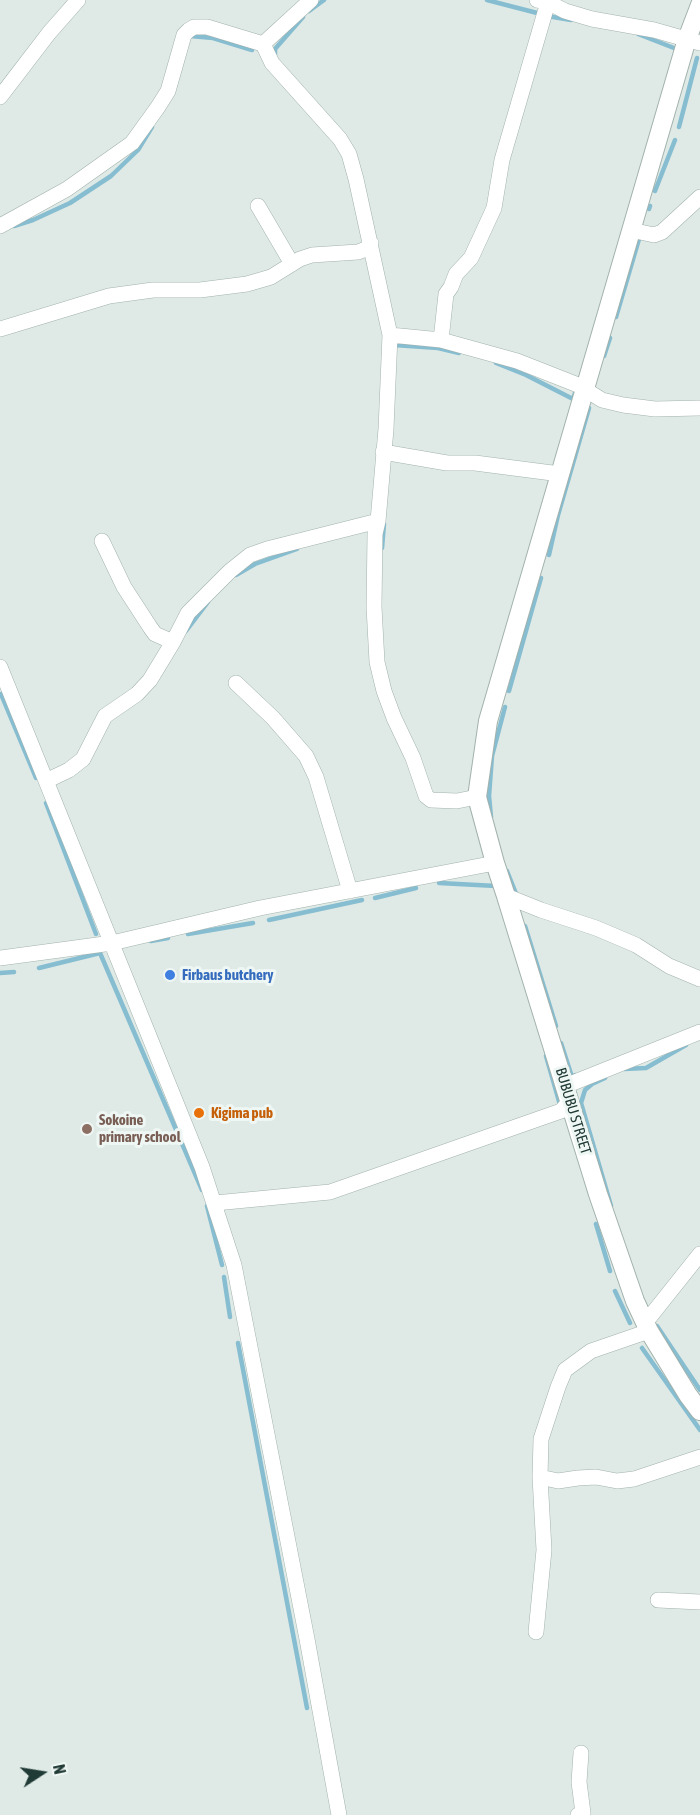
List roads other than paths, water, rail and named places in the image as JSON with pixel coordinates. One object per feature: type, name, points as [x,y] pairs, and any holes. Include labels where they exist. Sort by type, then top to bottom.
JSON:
[{"type":"street","points":[[0,97],[49,33],[78,0]]},
{"type":"street","points":[[263,44],[310,0]]},
{"type":"street","points":[[441,340],[446,294],[456,274],[471,258],[494,208],[502,160],[542,1],[592,19],[654,30],[693,41]]},
{"type":"street","points":[[0,226],[67,189],[132,143],[168,91],[184,35],[189,30],[194,27],[207,27],[263,44],[272,63],[340,139],[349,154],[390,335],[378,521],[375,534],[374,607],[377,662],[394,718],[413,758],[426,796],[431,800],[457,801],[477,797],[488,721],[631,230],[693,41],[700,5]]},
{"type":"street","points":[[631,230],[654,235],[663,232],[700,197]]},
{"type":"street","points":[[258,206],[292,264]]},
{"type":"street","points":[[0,329],[109,296],[153,290],[220,288],[247,284],[271,277],[312,255],[358,252],[366,249],[371,243]]},
{"type":"street","points":[[390,335],[441,340],[517,361],[578,385],[602,400],[637,408],[700,408]]},
{"type":"street","points":[[383,452],[447,463],[475,463],[560,474]]},
{"type":"street","points":[[46,781],[69,770],[83,759],[105,716],[144,687],[173,642],[188,613],[230,571],[250,555],[378,521]]},
{"type":"street","points":[[102,541],[124,587],[150,627],[155,634],[173,642]]},
{"type":"street","points":[[0,667],[214,1203],[234,1265],[308,1639],[339,1815]]},
{"type":"street","points":[[236,684],[273,718],[306,756],[316,777],[350,891]]},
{"type":"street","name":"BUBUBU STREET","points":[[477,797],[495,863],[617,1250],[647,1327],[700,1411]]},
{"type":"street","points":[[0,958],[112,943],[260,908],[495,863]]},
{"type":"street","points":[[506,896],[636,945],[669,966],[700,979]]},
{"type":"street","points":[[214,1203],[330,1192],[561,1111],[568,1094],[700,1032]]},
{"type":"street","points":[[536,1632],[544,1550],[540,1477],[541,1439],[565,1370],[591,1351],[647,1327],[700,1254]]},
{"type":"street","points":[[540,1477],[558,1481],[596,1477],[618,1481],[634,1479],[700,1457]]},
{"type":"street","points":[[658,1600],[700,1602]]},
{"type":"street","points":[[578,1815],[583,1813],[579,1782],[581,1753]]},
{"type":"waterway","points":[[309,11],[324,0]]},
{"type":"waterway","points":[[487,0],[541,14]]},
{"type":"waterway","points":[[547,16],[571,20]]},
{"type":"waterway","points":[[275,55],[275,49],[303,17]]},
{"type":"waterway","points":[[638,34],[679,50]]},
{"type":"waterway","points":[[190,36],[213,38],[252,50]]},
{"type":"waterway","points":[[679,127],[697,58]]},
{"type":"waterway","points":[[14,226],[70,203],[111,176],[138,150],[152,127]]},
{"type":"waterway","points":[[655,191],[675,140]]},
{"type":"waterway","points":[[616,317],[639,239]]},
{"type":"waterway","points":[[604,356],[610,338]]},
{"type":"waterway","points":[[394,345],[438,348],[459,353]]},
{"type":"waterway","points":[[496,363],[526,375],[573,399],[575,393]]},
{"type":"waterway","points":[[549,555],[558,515],[589,408]]},
{"type":"waterway","points":[[382,548],[384,524]]},
{"type":"waterway","points":[[236,575],[255,564],[297,549]]},
{"type":"waterway","points":[[509,691],[541,578]]},
{"type":"waterway","points":[[186,631],[208,602]]},
{"type":"waterway","points":[[1,694],[36,778]]},
{"type":"waterway","points":[[491,817],[489,796],[492,756],[505,707]]},
{"type":"waterway","points":[[46,803],[96,934]]},
{"type":"waterway","points":[[507,871],[517,896]]},
{"type":"waterway","points":[[439,883],[496,886]]},
{"type":"waterway","points":[[375,898],[416,888]]},
{"type":"waterway","points":[[269,920],[362,900]]},
{"type":"waterway","points":[[188,934],[253,923]]},
{"type":"waterway","points":[[525,926],[556,1026]]},
{"type":"waterway","points":[[151,941],[168,938]]},
{"type":"waterway","points":[[39,968],[100,953],[202,1190]]},
{"type":"waterway","points":[[0,973],[14,972]]},
{"type":"waterway","points":[[561,1043],[572,1077],[575,1075]]},
{"type":"waterway","points":[[624,1069],[646,1068],[686,1045]]},
{"type":"waterway","points":[[546,1056],[560,1105]]},
{"type":"waterway","points":[[605,1078],[585,1090],[581,1103],[611,1206]]},
{"type":"waterway","points":[[207,1206],[222,1265]]},
{"type":"waterway","points":[[596,1224],[610,1271]]},
{"type":"waterway","points":[[224,1277],[230,1317]]},
{"type":"waterway","points":[[615,1291],[630,1323]]},
{"type":"waterway","points":[[657,1326],[700,1390]]},
{"type":"waterway","points":[[238,1343],[307,1708]]},
{"type":"waterway","points":[[642,1348],[700,1430]]},
{"type":"place","name":"Firbaus butchery","points":[[170,975]]},
{"type":"place","name":"Kigima pub","points":[[199,1113]]},
{"type":"place","name":"Sokoine primary school","points":[[87,1129]]}]
